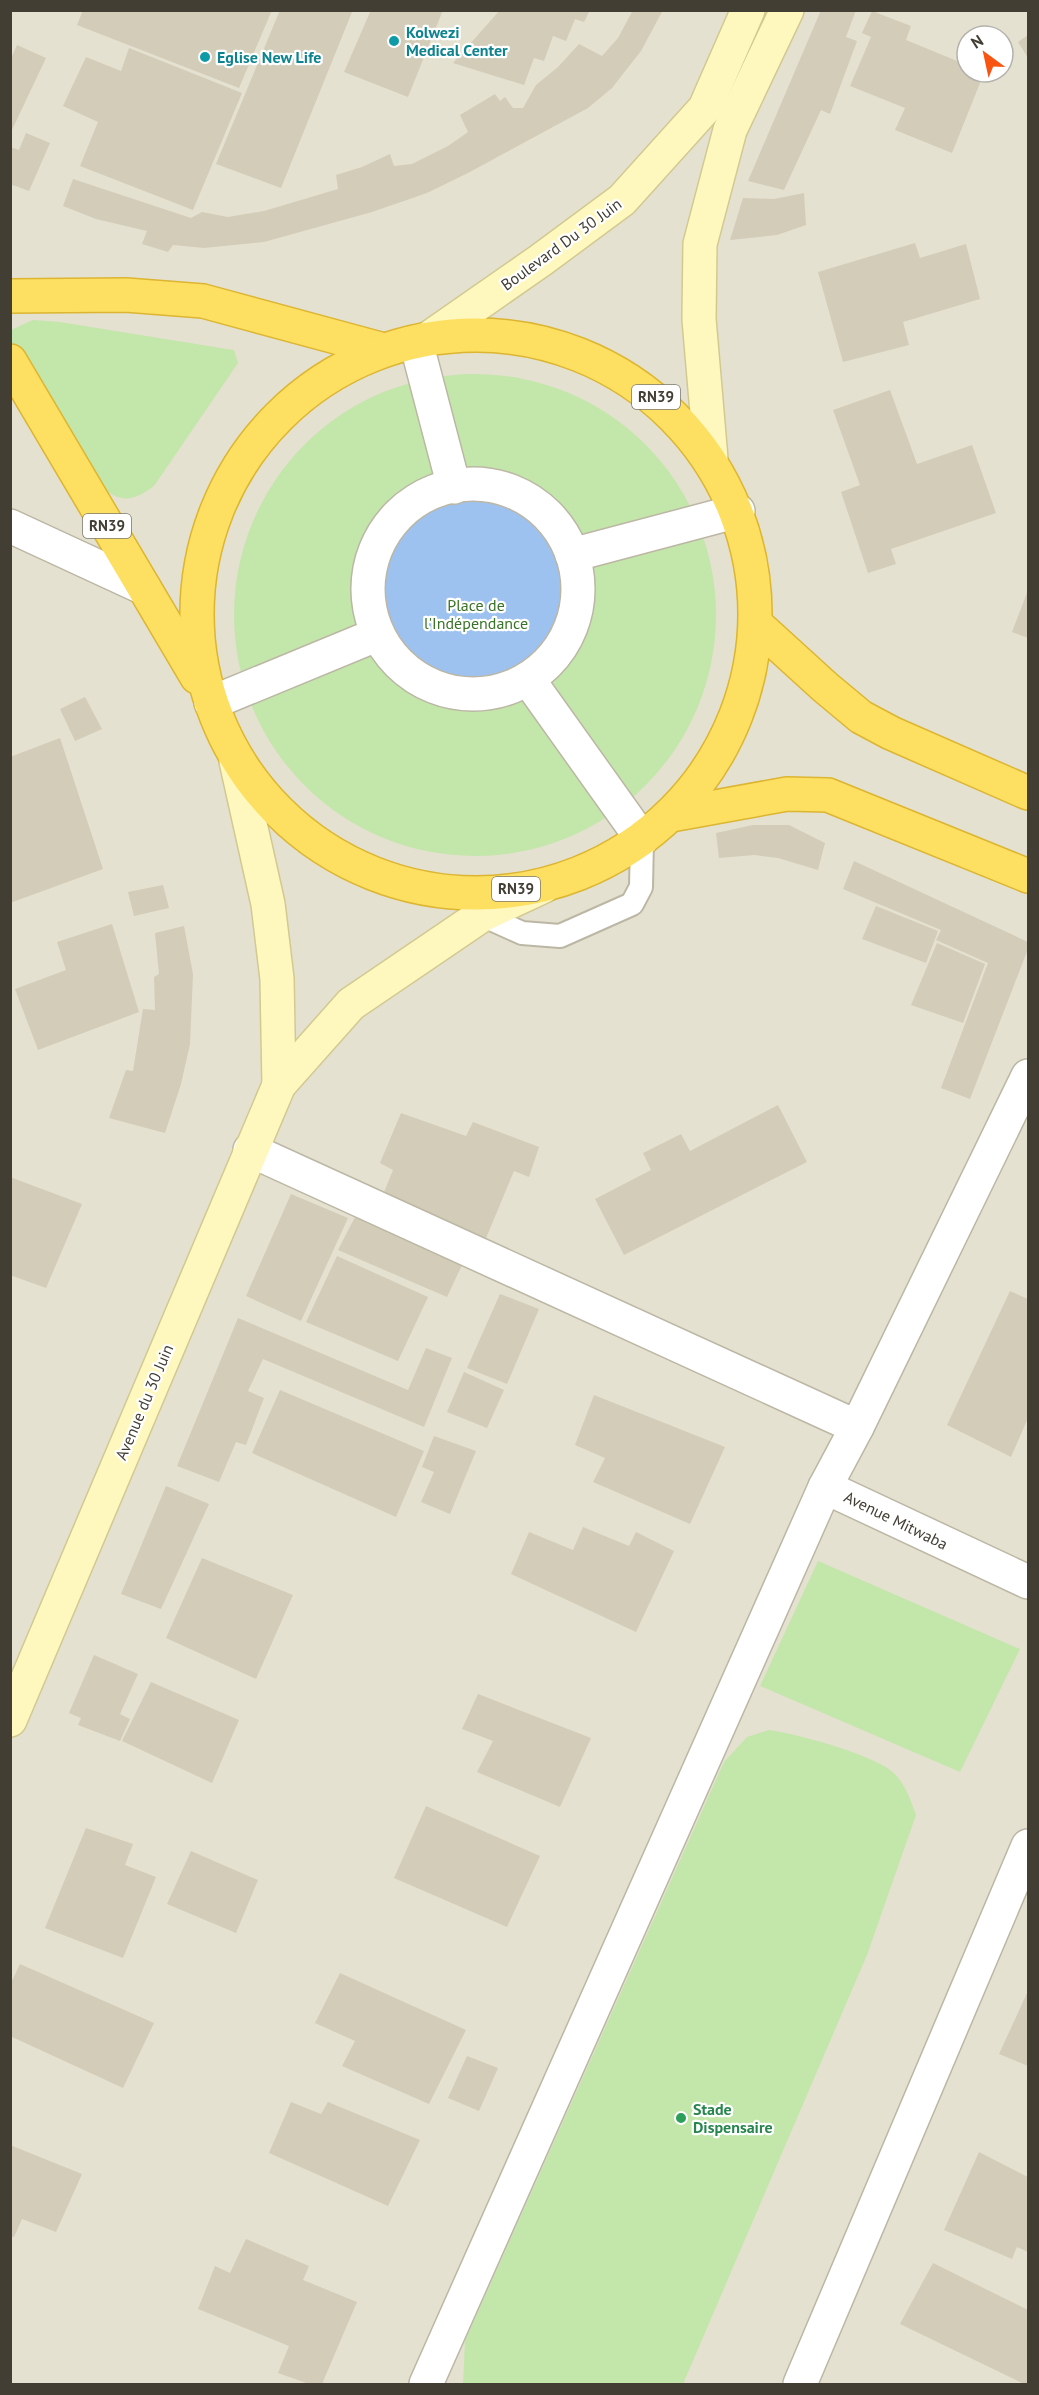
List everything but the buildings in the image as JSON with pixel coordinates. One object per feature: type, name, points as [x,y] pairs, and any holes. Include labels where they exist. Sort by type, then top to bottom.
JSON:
[{"type":"highway","name":"RN39","points":[[10,296],[126,295],[203,302],[384,350]]},
{"type":"highway","name":"RN39","points":[[208,697],[194,615],[203,547],[235,472],[269,426],[322,381],[384,350],[423,340],[482,334],[524,339],[585,356],[622,374],[656,397],[686,426],[711,459],[738,511],[753,567],[757,625]]},
{"type":"highway","name":"RN39","points":[[10,361],[208,697],[236,761],[284,820],[347,864],[410,887],[466,894],[477,895],[544,886],[642,839],[671,815],[787,794],[828,795],[1029,876]]},
{"type":"highway","points":[[757,625],[861,717],[891,733],[1029,793]]},
{"type":"highway","points":[[671,815],[702,779],[732,728],[751,672],[757,625]]},
{"type":"street","name":"Boulevard Du 30 Juin","points":[[423,340],[542,260],[622,200],[705,108],[748,10]]},
{"type":"street","points":[[711,459],[699,319],[700,244],[729,130],[787,10]]},
{"type":"street","points":[[423,340],[454,487]]},
{"type":"street","points":[[465,484],[491,486],[515,493],[538,505],[555,523],[572,555],[577,569],[579,594],[574,619],[564,642],[548,663],[528,679],[505,690],[480,695],[455,693],[430,686],[408,674],[390,656],[376,634],[369,610],[367,585],[372,560],[382,536],[397,516],[417,500],[441,489],[465,484]]},
{"type":"street","points":[[572,555],[738,511]]},
{"type":"street","points":[[10,526],[144,588]]},
{"type":"street","points":[[208,697],[376,634]]},
{"type":"street","points":[[528,679],[642,839]]},
{"type":"street","points":[[236,761],[268,904],[278,979],[279,1085]]},
{"type":"street","points":[[279,1085],[351,1004],[482,915],[544,886]]},
{"type":"street","name":"Avenue Mitwaba","points":[[1029,1076],[857,1427],[825,1486],[1029,1582]]},
{"type":"street","name":"Avenue du 30 Juin","points":[[10,1720],[279,1085]]},
{"type":"street","points":[[250,1150],[857,1427]]},
{"type":"street","points":[[426,2385],[825,1486]]},
{"type":"street","points":[[800,2385],[1029,1846]]},
{"type":"lane","points":[[482,915],[522,933],[560,936],[632,904],[641,887],[642,839]]},
{"type":"shaded area","points":[[11,11],[1028,11],[1028,2384],[11,2384]]},
{"type":"green space","points":[[33,320],[60,322],[234,350],[238,363],[154,486],[133,498],[120,498],[100,486],[11,346],[11,330]]},
{"type":"green space","name":"Place de l'Indépendance","points":[[475,374],[522,378],[567,392],[609,414],[646,444],[676,481],[698,523],[712,568],[716,615],[712,662],[698,707],[676,749],[646,786],[609,816],[567,838],[522,852],[475,856],[428,852],[383,838],[341,816],[304,786],[274,749],[252,707],[238,662],[234,615],[238,568],[252,523],[274,481],[304,444],[341,414],[383,392],[428,378]]},
{"type":"green space","points":[[818,1561],[1020,1649],[960,1772],[760,1686]]},
{"type":"green space","name":"Stade Dispensaire","points":[[769,1730],[836,1746],[885,1767],[895,1774],[902,1784],[916,1815],[867,1955],[683,2384],[465,2384],[463,2383],[465,2341],[724,1762],[747,1737]]},
{"type":"water","points":[[472,497],[506,504],[522,512],[536,523],[547,537],[555,553],[562,587],[555,621],[547,637],[536,651],[522,662],[506,670],[472,677],[438,670],[422,662],[408,651],[397,637],[389,621],[382,587],[389,553],[397,537],[408,523],[422,512],[438,504]]},
{"type":"place","name":"Kolwezi Medical Center","points":[[394,41]]},
{"type":"place","name":"Eglise New Life","points":[[205,57]]},
{"type":"place","name":"Stade Dispensaire","points":[[681,2118]]}]
